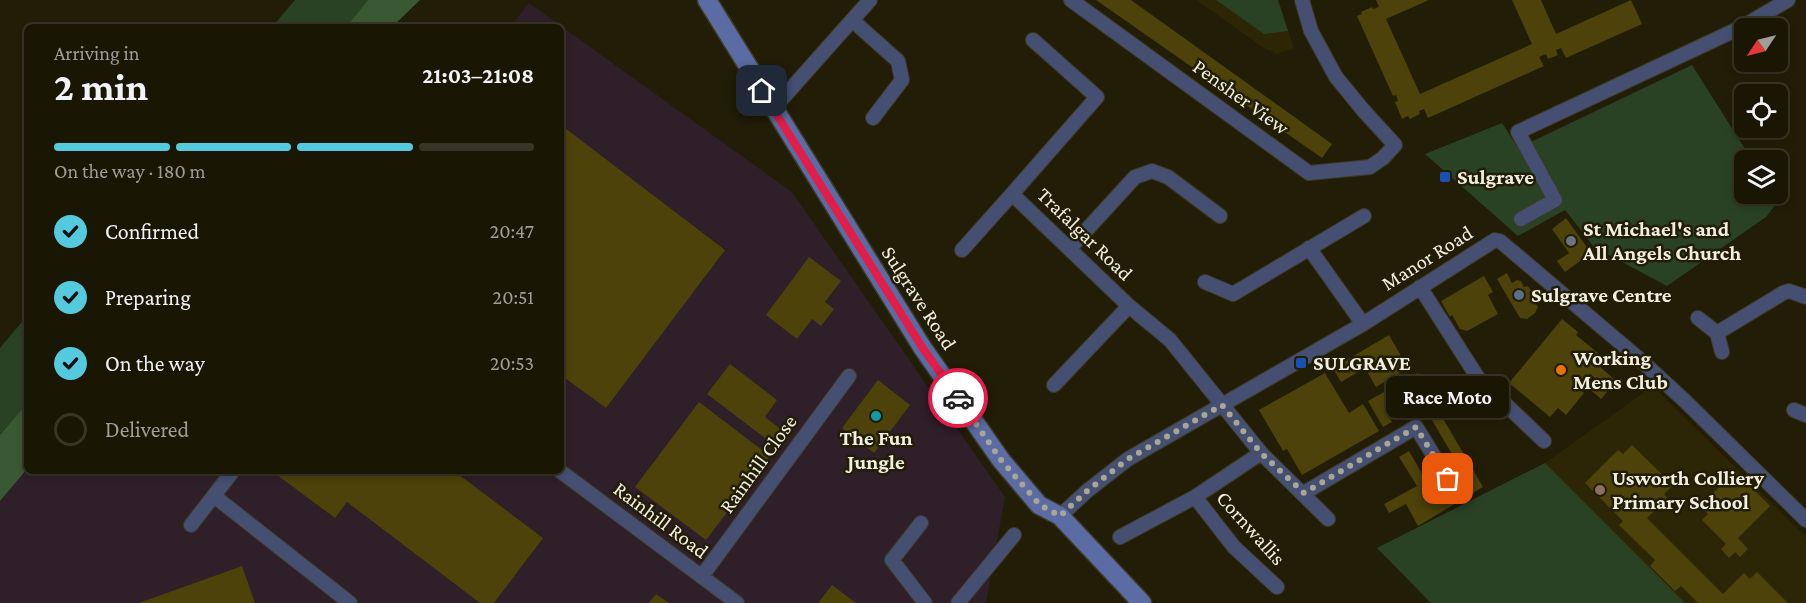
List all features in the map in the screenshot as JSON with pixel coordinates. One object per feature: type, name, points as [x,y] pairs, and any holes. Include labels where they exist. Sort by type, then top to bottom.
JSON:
[{"type":"street","name":"Sulgrave Road","points":[[707,0],[922,347],[1001,460],[1040,505],[1060,516],[1142,603]]},
{"type":"street","points":[[773,109],[870,0]]},
{"type":"street","name":"Pensher View","points":[[1071,0],[1310,173],[1370,167],[1383,158],[1395,145],[1336,77],[1311,30],[1307,2]]},
{"type":"street","points":[[1521,219],[1555,200],[1518,132],[1742,27],[1788,0]]},
{"type":"street","points":[[852,20],[898,61],[902,80],[873,118]]},
{"type":"street","name":"Trafalgar Road","points":[[962,249],[1097,97],[1033,40]]},
{"type":"street","points":[[1070,248],[1135,177],[1152,171],[1168,177],[1220,216]]},
{"type":"street","name":"Trafalgar Road","points":[[1012,194],[1129,306],[1170,340],[1261,453],[1328,519]]},
{"type":"street","points":[[1205,282],[1233,294],[1364,216]]},
{"type":"street","name":"Manor Road","points":[[1060,516],[1087,491],[1128,459],[1363,324],[1495,240],[1500,241],[1637,357],[1806,520]]},
{"type":"street","points":[[1309,248],[1363,324]]},
{"type":"street","points":[[1420,287],[1478,378],[1544,441]]},
{"type":"street","points":[[1717,333],[1782,293],[1789,291],[1806,297]]},
{"type":"street","name":"Trafalgar Road","points":[[1054,385],[1129,306]]},
{"type":"street","points":[[1698,318],[1717,333],[1722,352]]},
{"type":"street","name":"Rainhill Close","points":[[702,576],[849,376]]},
{"type":"street","points":[[1304,493],[1416,427],[1448,479]]},
{"type":"street","name":"Cornwallis","points":[[1120,537],[1195,497],[1261,453]]},
{"type":"street","points":[[191,525],[231,474]]},
{"type":"street","name":"Rainhill Road","points":[[564,474],[737,603]]},
{"type":"street","points":[[214,496],[350,603]]},
{"type":"street","name":"Cornwallis","points":[[1195,497],[1234,547],[1277,587]]},
{"type":"street","points":[[921,523],[892,560],[925,603]]},
{"type":"street","points":[[958,603],[1014,535]]},
{"type":"shaded area","points":[[1196,0],[1278,0],[1294,48],[1277,54],[1264,48]]},
{"type":"shaded area","points":[[529,3],[558,24],[512,24]]},
{"type":"shaded area","points":[[564,28],[792,192],[1005,497],[986,603],[0,603],[0,501],[24,473],[564,474]]},
{"type":"shaded area","name":"Usworth Colliery Primary School","points":[[1653,386],[1806,537],[1806,603],[1431,603],[1377,548],[1545,463]]},
{"type":"green space","points":[[295,0],[368,0],[348,24],[275,24]]},
{"type":"green space","points":[[368,0],[420,0],[395,24],[348,24]]},
{"type":"green space","points":[[1216,0],[1278,0],[1288,31],[1264,34]]},
{"type":"green space","points":[[1692,65],[1734,132],[1734,138],[1738,138],[1746,150],[1734,150],[1734,204],[1776,204],[1766,217],[1667,286],[1594,247],[1565,210],[1518,236],[1425,154],[1502,123],[1518,148]]},
{"type":"green space","points":[[24,320],[24,407],[0,435],[0,348]]},
{"type":"green space","points":[[24,407],[24,473],[0,501],[0,435]]},
{"type":"green space","points":[[1545,463],[1685,603],[1431,603],[1377,548]]},
{"type":"building","points":[[1096,0],[1131,0],[1332,144],[1322,158]]},
{"type":"building","points":[[1376,0],[1429,0],[1386,19],[1420,94],[1532,44],[1512,0],[1541,0],[1556,34],[1631,0],[1642,24],[1566,58],[1561,48],[1556,50],[1558,55],[1548,59],[1546,54],[1539,57],[1544,66],[1428,118],[1424,109],[1410,119],[1408,116],[1402,119],[1395,102],[1398,101],[1396,95],[1393,96],[1357,16],[1372,7],[1373,9],[1379,7]]},
{"type":"building","points":[[564,127],[725,250],[606,408],[564,377]]},
{"type":"building","name":"St Michael's and All Angels Church","points":[[1566,218],[1591,253],[1565,272],[1557,261],[1569,253],[1552,229]]},
{"type":"building","points":[[809,257],[841,281],[825,302],[834,309],[821,326],[812,319],[797,339],[766,315]]},
{"type":"building","name":"Sulgrave Centre","points":[[1507,273],[1512,283],[1517,280],[1521,281],[1524,287],[1528,286],[1532,292],[1531,297],[1538,307],[1535,313],[1527,319],[1520,318],[1497,279]]},
{"type":"building","points":[[1484,276],[1493,292],[1488,295],[1498,314],[1467,331],[1460,329],[1441,301]]},
{"type":"building","name":"Working Mens Club","points":[[1562,319],[1578,332],[1576,335],[1604,358],[1598,365],[1616,381],[1601,399],[1587,387],[1595,378],[1590,374],[1579,388],[1584,393],[1566,415],[1558,408],[1550,417],[1509,383]]},
{"type":"building","points":[[1389,335],[1408,368],[1376,387],[1365,368],[1341,382],[1333,368]]},
{"type":"building","points":[[730,364],[777,400],[765,417],[787,434],[777,447],[707,394]]},
{"type":"building","points":[[1325,373],[1349,413],[1363,404],[1379,431],[1302,475],[1287,449],[1283,451],[1259,410]]},
{"type":"building","points":[[1418,373],[1440,412],[1430,418],[1415,393],[1385,410],[1392,422],[1383,427],[1368,401]]},
{"type":"building","name":"The Fun Jungle","points":[[878,380],[910,405],[874,453],[842,428]]},
{"type":"building","points":[[699,402],[770,456],[706,540],[635,487]]},
{"type":"building","points":[[1441,415],[1483,487],[1418,526],[1406,504],[1389,513],[1384,504],[1417,486],[1399,457],[1409,451],[1436,498],[1467,480],[1432,420]]},
{"type":"building","points":[[1632,445],[1673,485],[1664,494],[1667,498],[1647,518],[1723,594],[1744,573],[1750,579],[1757,572],[1788,603],[1698,603],[1681,586],[1675,591],[1650,566],[1655,560],[1619,525],[1623,521],[1585,483],[1618,450],[1623,454]]},
{"type":"building","points":[[1735,471],[1770,506],[1738,538],[1748,549],[1740,557],[1735,552],[1729,558],[1721,549],[1726,544],[1702,520],[1708,514],[1700,506]]},
{"type":"building","points":[[458,474],[543,538],[494,603],[480,603],[347,502],[335,518],[277,475]]},
{"type":"building","points":[[242,566],[255,603],[139,603]]},
{"type":"building","points":[[832,585],[856,603],[818,603]]},
{"type":"building","points":[[656,594],[669,603],[649,603]]},
{"type":"way so far","points":[[958,398],[1001,460],[1040,505],[1060,516],[1087,491],[1128,459],[1222,405],[1261,453],[1304,493],[1416,427],[1448,479]]},
{"type":"place","name":"Sulgrave","points":[[1445,177]]},
{"type":"place","name":"St Michael's and All Angels Church","points":[[1571,241]]},
{"type":"place","name":"Sulgrave Centre","points":[[1519,295]]},
{"type":"place","name":"SULGRAVE","points":[[1301,363]]},
{"type":"place","name":"Working Mens Club","points":[[1561,370]]},
{"type":"place","name":"The Fun Jungle","points":[[876,416]]},
{"type":"place","name":"Race Moto","points":[[1448,479]]},
{"type":"place","name":"Usworth Colliery Primary School","points":[[1600,490]]},
{"type":"route","points":[[762,91],[922,347],[958,398]]}]
